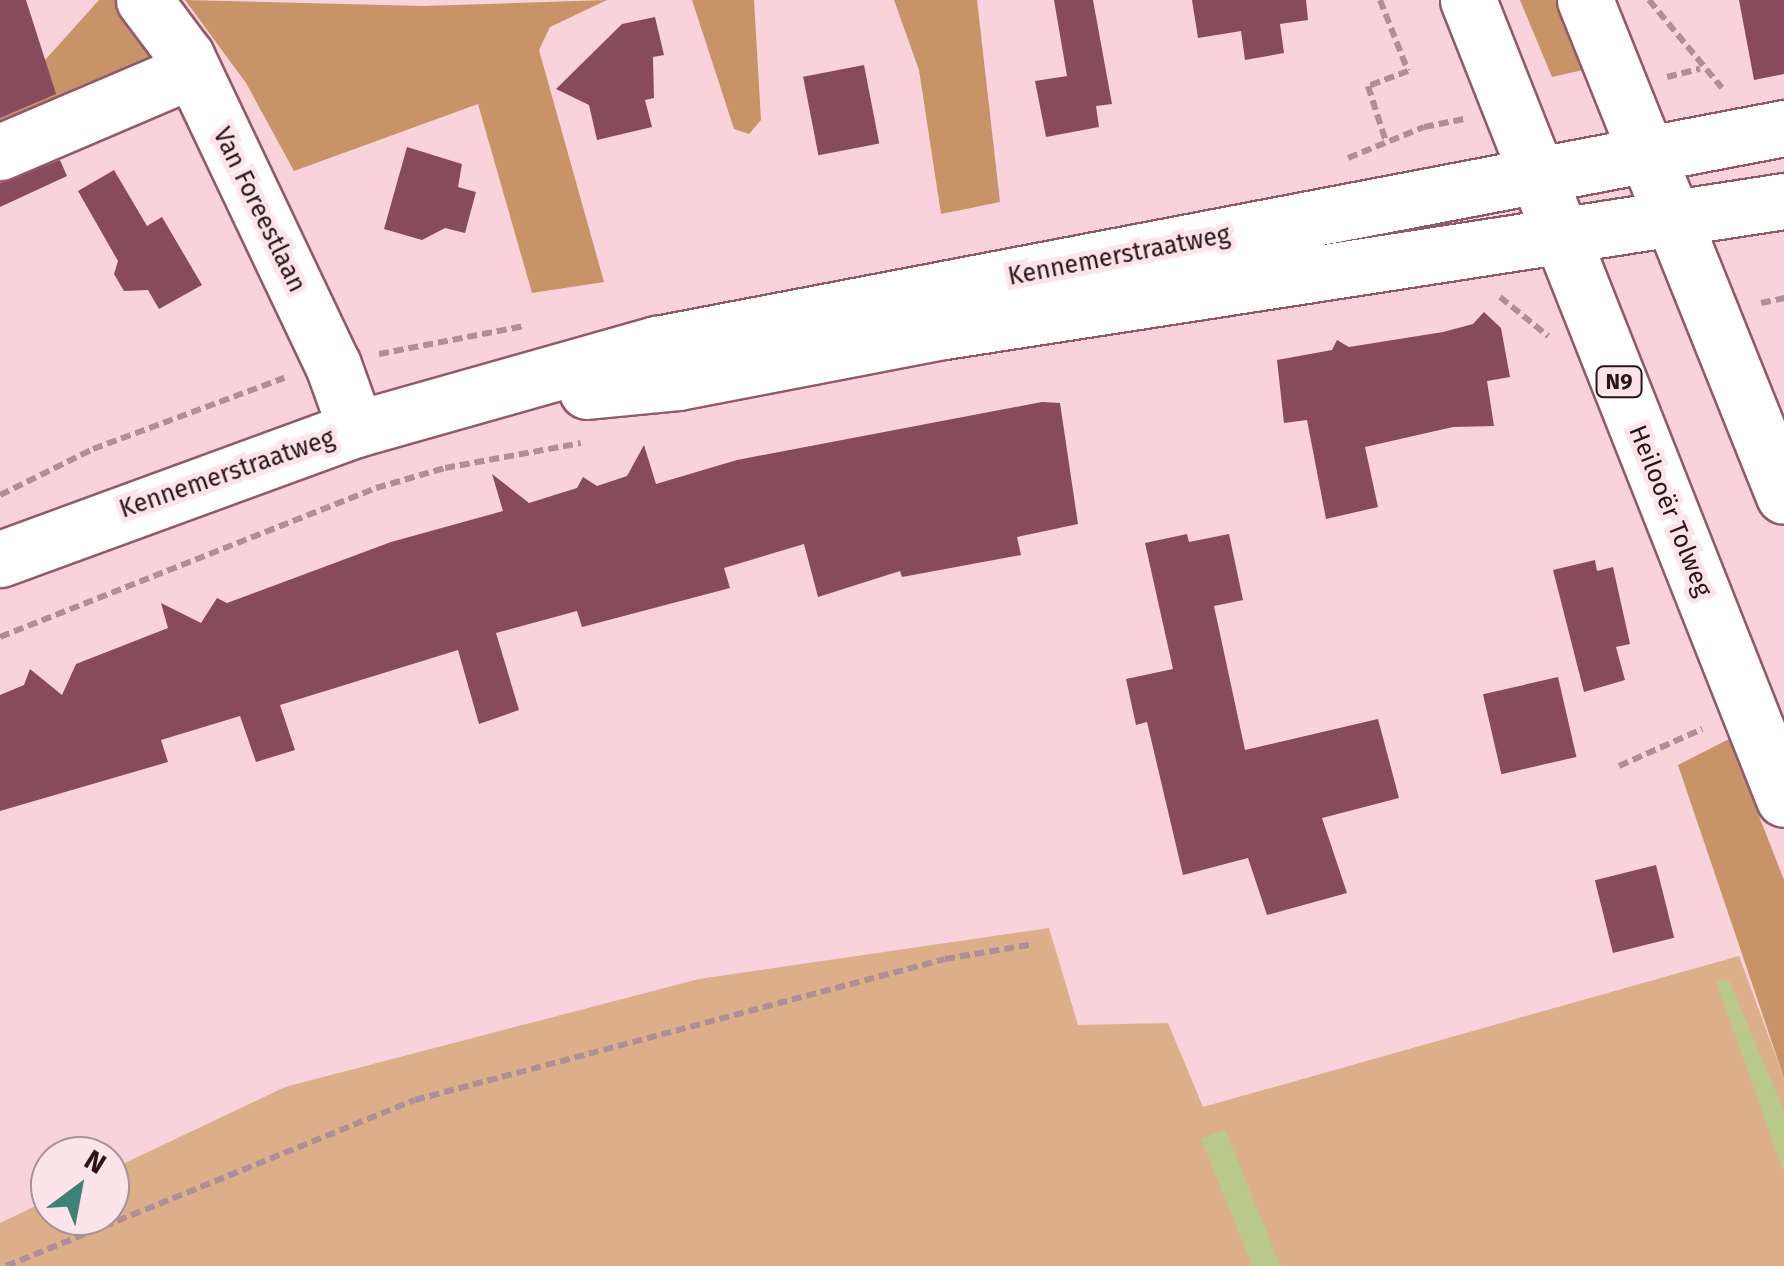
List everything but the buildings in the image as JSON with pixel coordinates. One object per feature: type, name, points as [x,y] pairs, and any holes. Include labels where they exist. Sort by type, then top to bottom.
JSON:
[{"type":"main road","name":"Van Foreestlaan","points":[[144,0],[192,70],[333,365],[356,429]]},
{"type":"main road","name":"Heilooër Tolweg","points":[[1468,0],[1784,799]]},
{"type":"main road","points":[[1585,0],[1624,88],[1784,496]]},
{"type":"main road","points":[[0,152],[192,70]]},
{"type":"main road","name":"Kennemerstraatweg","points":[[0,559],[356,429],[460,404],[669,342],[1784,128]]},
{"type":"main road","name":"Kennemerstraatweg","points":[[460,404],[678,382],[944,331],[1784,201]]},
{"type":"path","points":[[1380,0],[1408,71],[1368,86],[1386,142]]},
{"type":"path","points":[[1649,0],[1700,69],[1738,102]]},
{"type":"path","points":[[1624,88],[1700,69]]},
{"type":"path","points":[[1341,160],[1424,127],[1512,110]]},
{"type":"path","points":[[1492,293],[1553,339],[1599,332]]},
{"type":"path","points":[[1714,313],[1784,298]]},
{"type":"path","points":[[0,494],[153,424],[333,365]]},
{"type":"path","points":[[0,637],[376,488],[445,468],[594,440]]},
{"type":"path","points":[[1619,766],[1702,729]]},
{"type":"path","points":[[6,1266],[416,1100],[945,959],[1030,945]]},
{"type":"shaded area","points":[[99,0],[122,0],[160,56],[0,123],[0,69],[46,59]]},
{"type":"shaded area","points":[[185,0],[424,6],[607,0],[550,27],[539,50],[604,282],[532,293],[478,104],[294,171],[246,83]]},
{"type":"shaded area","points":[[692,0],[754,0],[761,120],[749,134],[734,129]]},
{"type":"shaded area","points":[[894,0],[977,0],[1000,202],[941,214],[919,70]]},
{"type":"shaded area","points":[[1520,0],[1556,0],[1583,70],[1552,77]]},
{"type":"shaded area","points":[[1729,739],[1784,880],[1784,1078],[1678,765]]},
{"type":"shaded area","points":[[1049,928],[1078,1025],[1168,1023],[1203,1107],[1739,956],[1784,1078],[1784,1266],[0,1266],[0,1223],[30,1209],[30,1236],[130,1236],[130,1161],[285,1087],[699,979]]},
{"type":"shaded area","points":[[1729,980],[1784,1111],[1784,1173],[1716,981]]},
{"type":"shaded area","points":[[1225,1129],[1280,1266],[1252,1266],[1201,1139]]}]
